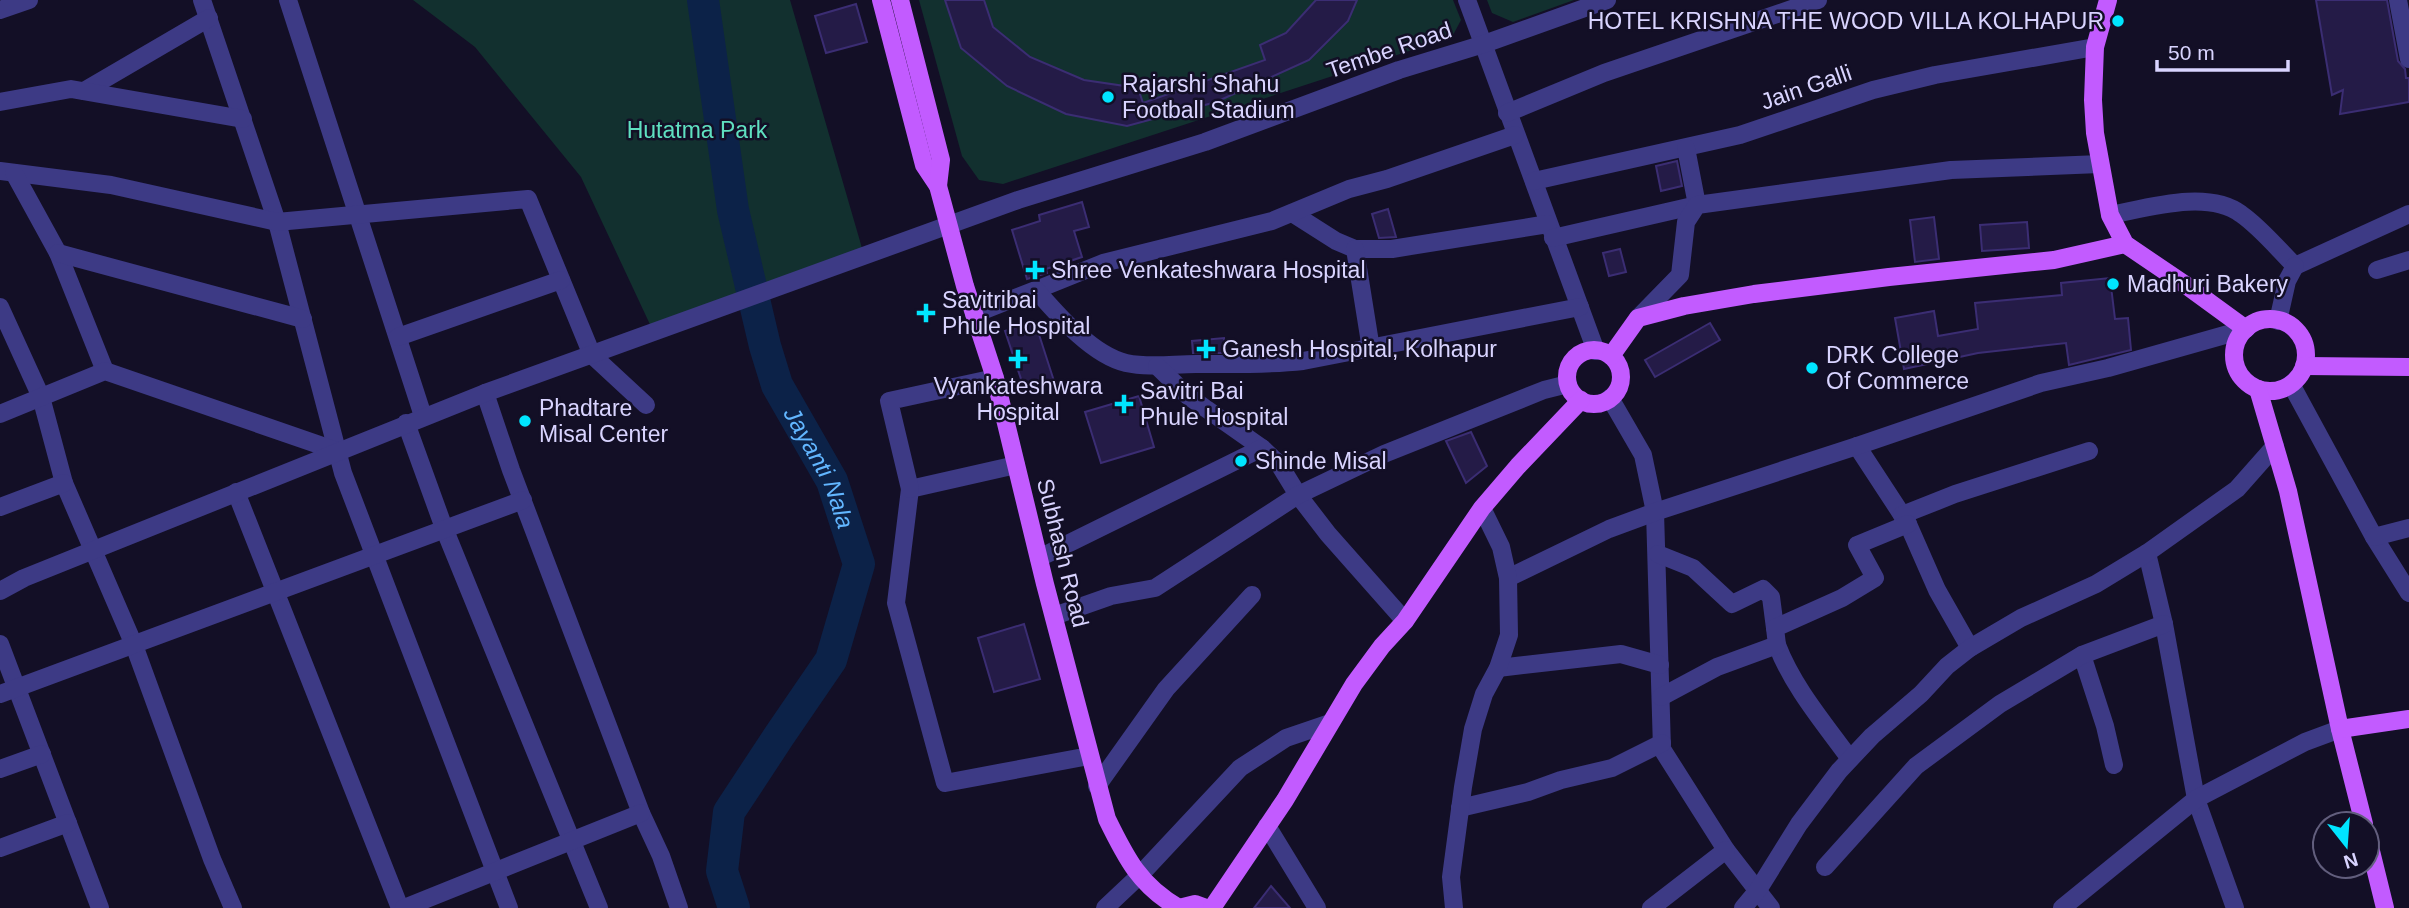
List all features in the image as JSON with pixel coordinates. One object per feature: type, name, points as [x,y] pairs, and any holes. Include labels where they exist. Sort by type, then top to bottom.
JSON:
[{"type":"main road","name":"Subhash Road","points":[[881,0],[924,164],[938,186],[995,378],[1107,819],[1124,854],[1139,876],[1159,897],[1179,908]]},
{"type":"main road","name":"Subhash Road","points":[[900,0],[942,160],[938,186]]},
{"type":"main road","points":[[2108,0],[2095,47],[2093,100],[2095,133],[2110,215],[2124,244],[2246,329]]},
{"type":"main road","points":[[1603,354],[1638,318],[1684,306],[1889,277],[2054,260],[2124,244]]},
{"type":"main road","points":[[2266,320],[2289,325],[2298,333],[2304,343],[2306,355],[2299,376],[2291,384],[2270,391],[2258,389],[2247,383],[2239,374],[2234,362],[2234,350],[2246,329],[2266,320]]},
{"type":"main road","points":[[1582,354],[1603,354],[1616,362],[1621,377],[1620,386],[1611,398],[1596,404],[1581,401],[1568,384],[1568,370],[1582,354]]},
{"type":"main road","points":[[2304,366],[2409,367]]},
{"type":"main road","points":[[2258,389],[2288,491],[2360,810]]},
{"type":"main road","points":[[1212,908],[1267,826],[1354,684],[1382,646],[1405,621],[1482,508],[1581,401]]},
{"type":"main road","points":[[2340,729],[2409,719]]},
{"type":"main road","points":[[2378,880],[2385,908]]},
{"type":"main road","points":[[1179,908],[1195,904],[1206,908]]},
{"type":"street","points":[[0,10],[29,0]]},
{"type":"street","points":[[202,0],[277,222],[343,473],[509,908]]},
{"type":"street","points":[[288,0],[423,416]]},
{"type":"street","points":[[1467,0],[1550,231],[1580,307],[1603,354]]},
{"type":"street","name":"Tembe Road","points":[[0,591],[93,550],[485,393],[892,244],[1018,200],[1206,142],[1399,70],[1484,44],[1607,0]]},
{"type":"street","points":[[1507,113],[1604,73],[1818,0]]},
{"type":"street","points":[[2398,0],[2409,59]]},
{"type":"street","points":[[84,91],[209,18]]},
{"type":"street","name":"Jain Galli","points":[[1534,181],[1740,135],[1873,90],[1935,75],[2095,47]]},
{"type":"street","points":[[0,102],[71,89],[243,119]]},
{"type":"street","points":[[974,314],[1103,263],[1272,221],[1349,189],[1387,179],[1515,135]]},
{"type":"street","points":[[1638,318],[1680,275],[1686,222],[1697,205],[1686,148]]},
{"type":"street","points":[[1292,213],[1336,241],[1355,249],[1404,247],[1550,231],[1697,205],[1951,170],[2100,164]]},
{"type":"street","points":[[7,172],[111,185],[277,222],[528,199],[592,355],[646,405]]},
{"type":"street","points":[[7,172],[58,253],[105,370]]},
{"type":"street","points":[[2110,215],[2187,201],[2217,203],[2240,212],[2295,266]]},
{"type":"street","points":[[2278,321],[2287,281],[2295,266],[2409,214]]},
{"type":"street","points":[[1355,249],[1371,349]]},
{"type":"street","points":[[58,253],[303,320]]},
{"type":"street","points":[[2377,270],[2409,260]]},
{"type":"street","points":[[398,337],[561,280]]},
{"type":"street","points":[[1036,290],[1054,312],[1100,351],[1125,363],[1157,366],[1262,365],[1303,361],[1580,307]]},
{"type":"street","points":[[0,307],[6,337],[41,397],[64,483],[134,645],[212,859],[233,908]]},
{"type":"street","points":[[1508,578],[1609,528],[1655,512],[2041,383],[2108,368],[2213,336],[2242,332],[2246,329]]},
{"type":"street","points":[[1157,366],[1188,396],[1262,448],[1279,464],[1298,495],[1349,560],[1405,621]]},
{"type":"street","points":[[0,414],[105,370],[337,451]]},
{"type":"street","points":[[995,378],[889,401],[910,489],[896,603],[945,783],[1090,756]]},
{"type":"street","points":[[1054,616],[1111,596],[1156,588],[1298,495],[1384,454],[1544,390],[1568,384]]},
{"type":"street","points":[[2291,384],[2374,537],[2409,593]]},
{"type":"street","points":[[485,393],[523,500],[679,908]]},
{"type":"street","points":[[1611,398],[1643,455],[1655,512],[1662,749],[1726,849],[1770,908]]},
{"type":"street","points":[[406,423],[444,528],[599,908]]},
{"type":"street","points":[[1857,446],[1905,520],[1937,590],[1970,648]]},
{"type":"street","points":[[1744,908],[1799,824],[1850,759],[1872,736],[1921,694],[1947,666],[1970,648],[2021,618],[2096,584],[2147,553],[2237,489],[2275,446]]},
{"type":"street","points":[[1039,558],[1262,448]]},
{"type":"street","points":[[1661,697],[1776,636],[1875,579],[1857,545],[1955,494],[2089,452]]},
{"type":"street","points":[[910,489],[1016,465]]},
{"type":"street","points":[[0,507],[64,483]]},
{"type":"street","points":[[236,492],[402,908],[641,813]]},
{"type":"street","points":[[8,691],[523,500]]},
{"type":"street","points":[[1454,908],[1451,877],[1473,729],[1484,694],[1499,668],[1509,635],[1508,578],[1501,547],[1482,508]]},
{"type":"street","points":[[2374,537],[2409,528]]},
{"type":"street","points":[[2147,553],[2164,624],[2196,799],[2235,908]]},
{"type":"street","points":[[1658,554],[1693,568],[1732,604],[1763,589],[1771,597],[1776,636],[1784,663],[1797,686],[1850,759]]},
{"type":"street","points":[[1097,786],[1166,690],[1252,595]]},
{"type":"street","points":[[1825,867],[1916,766],[2000,704],[2082,655],[2164,624]]},
{"type":"street","points":[[0,644],[8,691],[42,754],[100,908]]},
{"type":"street","points":[[1499,668],[1621,654],[1660,664]]},
{"type":"street","points":[[2082,655],[2105,726],[2113,765]]},
{"type":"street","points":[[1105,908],[1139,876],[1240,768],[1286,738],[1330,723]]},
{"type":"street","points":[[2062,908],[2196,799],[2305,742],[2340,729]]},
{"type":"street","points":[[1460,808],[1612,768],[1662,743]]},
{"type":"street","points":[[0,769],[42,754]]},
{"type":"street","points":[[0,848],[68,823]]},
{"type":"street","points":[[1267,826],[1317,908]]},
{"type":"street","points":[[1651,908],[1726,849]]},
{"type":"green space","name":"Hutatma Park","points":[[413,0],[790,0],[864,255],[654,333],[581,177],[475,47]]},
{"type":"green space","name":"Rajarshi Shahu Football Stadium","points":[[919,0],[1453,0],[1461,20],[1452,37],[1003,184],[979,180],[962,156]]},
{"type":"green space","points":[[1487,0],[1574,0],[1513,22],[1492,13]]},
{"type":"building","points":[[945,0],[984,0],[993,27],[1030,57],[1084,80],[1138,88],[1143,103],[1265,60],[1260,45],[1286,33],[1316,0],[1357,0],[1348,21],[1309,60],[1216,102],[1127,126],[1066,114],[1007,86],[961,48]]},
{"type":"building","points":[[2316,0],[2387,0],[2398,61],[2405,69],[2406,78],[2409,78],[2409,102],[2340,114],[2343,90],[2332,95]]},
{"type":"building","points":[[856,4],[867,42],[826,53],[815,16]]},
{"type":"building","points":[[1677,161],[1682,186],[1661,191],[1656,166]]},
{"type":"building","points":[[1082,202],[1089,227],[1074,231],[1082,257],[1046,269],[1047,273],[1027,279],[1012,230],[1040,221],[1039,215]]},
{"type":"building","points":[[1388,209],[1396,237],[1379,238],[1372,214]]},
{"type":"building","points":[[1934,217],[1939,259],[1915,262],[1910,220]]},
{"type":"building","points":[[2027,222],[2029,248],[1982,251],[1980,225]]},
{"type":"building","points":[[1620,249],[1626,272],[1609,276],[1603,253]]},
{"type":"building","points":[[2110,278],[2115,319],[2128,318],[2131,350],[2069,365],[2066,343],[1978,353],[1904,369],[1895,318],[1934,311],[1938,336],[1978,329],[1975,303],[2062,295],[2061,283]]},
{"type":"building","points":[[1035,322],[1054,381],[1025,391],[1005,331]]},
{"type":"building","points":[[1710,323],[1720,340],[1655,377],[1645,360]]},
{"type":"building","points":[[1224,338],[1225,353],[1193,353],[1192,341]]},
{"type":"building","points":[[1139,396],[1154,447],[1101,463],[1085,412]]},
{"type":"building","points":[[1471,432],[1487,466],[1466,483],[1446,441]]},
{"type":"building","points":[[1024,624],[1040,679],[994,692],[978,638]]},
{"type":"building","points":[[1271,886],[1290,908],[1254,908]]},
{"type":"waterway","name":"Jayanti Nala","points":[[703,0],[733,210],[765,346],[777,385],[832,481],[859,564],[831,660],[729,812],[722,871],[734,908]]},
{"type":"place","name":"HOTEL KRISHNA THE WOOD VILLA KOLHAPUR","points":[[2118,21]]},
{"type":"place","name":"Rajarshi Shahu Football Stadium","points":[[1108,97]]},
{"type":"place","name":"Shree Venkateshwara Hospital","points":[[1035,270]]},
{"type":"place","name":"Madhuri Bakery","points":[[2113,284]]},
{"type":"place","name":"Savitribai Phule Hospital","points":[[926,313]]},
{"type":"place","name":"Ganesh Hospital, Kolhapur","points":[[1206,349]]},
{"type":"place","name":"Vyankateshwara Hospital","points":[[1018,359]]},
{"type":"place","name":"DRK College Of Commerce","points":[[1812,368]]},
{"type":"place","name":"Savitri Bai Phule Hospital","points":[[1124,404]]},
{"type":"place","name":"Phadtare Misal Center","points":[[525,421]]},
{"type":"place","name":"Shinde Misal","points":[[1241,461]]}]
